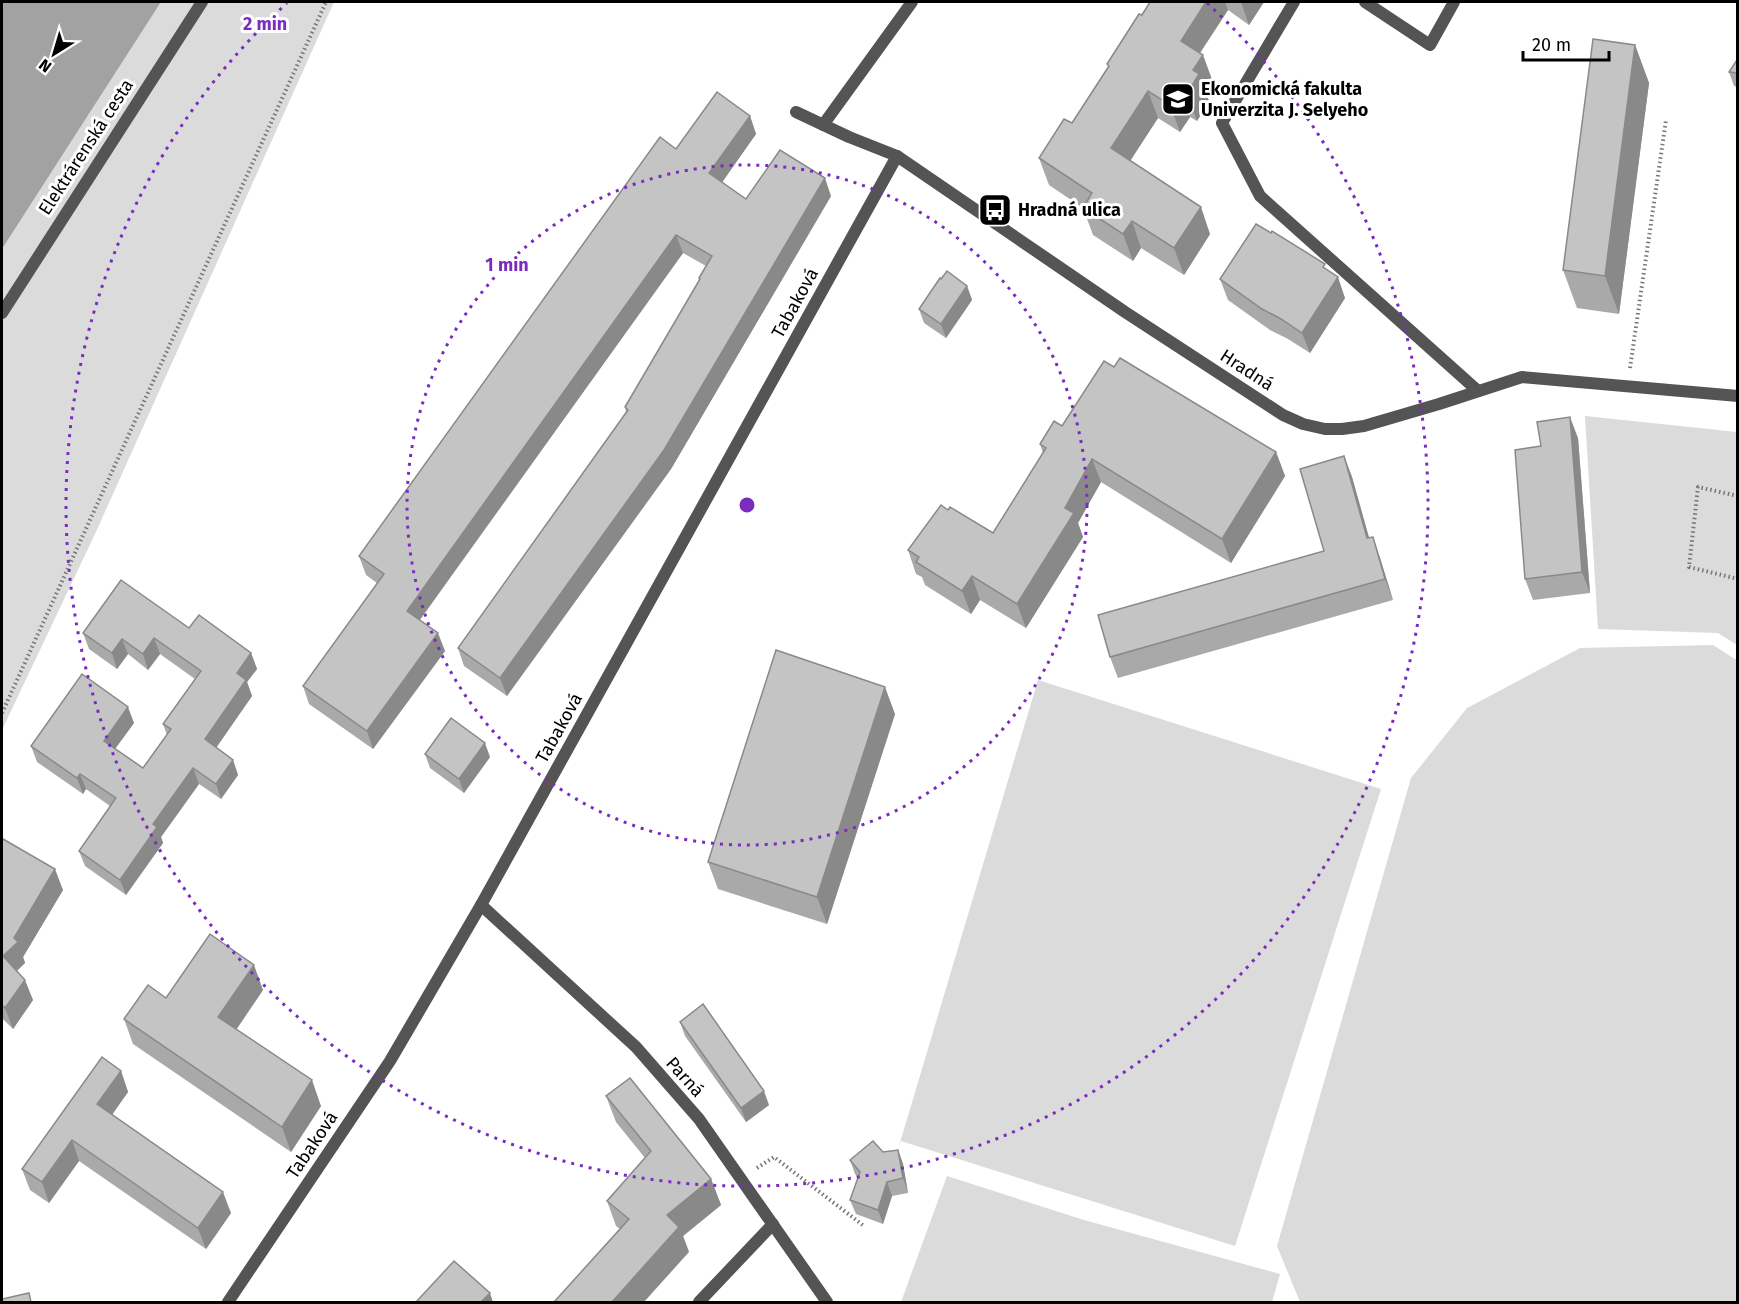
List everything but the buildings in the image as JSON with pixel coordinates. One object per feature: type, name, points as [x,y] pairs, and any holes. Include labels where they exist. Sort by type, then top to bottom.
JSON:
[{"type":"street","name":"Elektrárenská cesta","points":[[2,313],[202,2]]},
{"type":"street","points":[[823,125],[912,2]]},
{"type":"street","points":[[1294,2],[1222,123],[1260,196],[1478,391]]},
{"type":"street","points":[[1365,2],[1430,45],[1454,2]]},
{"type":"street","name":"Hradná","points":[[796,112],[897,156],[1125,312],[1283,415],[1304,424],[1325,429],[1364,426],[1522,377],[1737,396]]},
{"type":"street","name":"Tabaková","points":[[228,1302],[390,1061],[481,905],[897,156]]},
{"type":"street","name":"Parná","points":[[481,905],[636,1047],[699,1119],[827,1302]]},
{"type":"street","points":[[699,1302],[773,1224]]},
{"type":"path","points":[[2,713],[326,2]]},
{"type":"path","points":[[1627,386],[1666,120]]},
{"type":"path","points":[[1737,496],[1698,487],[1689,567],[1737,579]]},
{"type":"path","points":[[742,1179],[774,1157],[864,1226]]},
{"type":"shaded area","points":[[2,2],[161,2],[2,249]]},
{"type":"shaded area","points":[[161,2],[334,2],[95,534],[2,730],[2,249]]},
{"type":"shaded area","points":[[1585,416],[1737,432],[1737,645],[1718,633],[1598,629]]},
{"type":"shaded area","points":[[1713,645],[1738,661],[1737,1302],[1300,1302],[1277,1246],[1411,778],[1467,708],[1580,648]]},
{"type":"shaded area","points":[[1038,680],[1381,789],[1235,1246],[901,1141],[899,1146]]},
{"type":"shaded area","points":[[947,1176],[1084,1220],[1280,1274],[1272,1302],[901,1302]]},
{"type":"place","name":"Ekonomická fakulta Univerzita J. Selyeho","points":[[1178,99]]},
{"type":"place","name":"Hradná ulica","points":[[995,210]]}]
